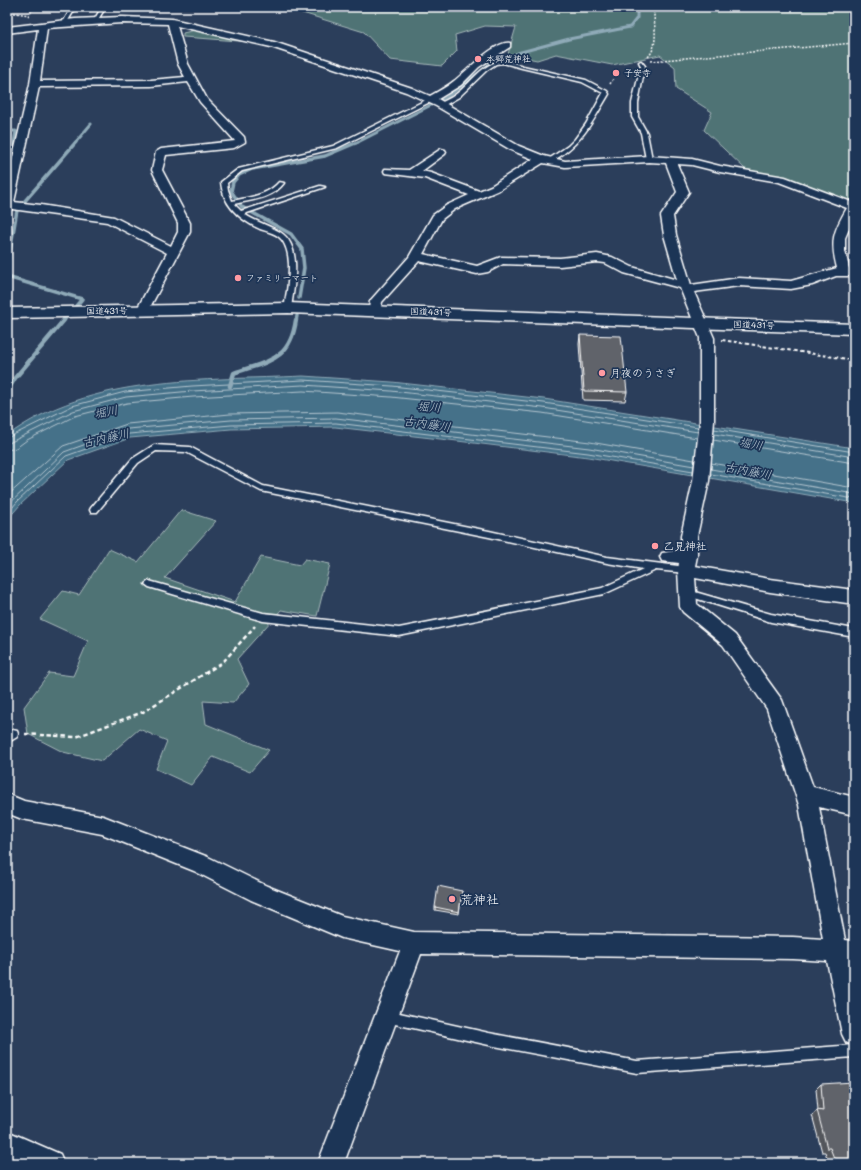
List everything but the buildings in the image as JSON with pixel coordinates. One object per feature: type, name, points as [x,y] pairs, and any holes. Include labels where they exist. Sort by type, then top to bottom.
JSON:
[{"type":"highway","name":"国道431号","points":[[7,313],[288,308],[375,310],[705,331],[854,330]]},
{"type":"street","points":[[7,30],[43,25],[95,21],[122,20],[172,22],[274,45],[306,55],[435,102],[516,148],[545,160],[565,164],[649,159],[692,162],[720,169],[780,179],[854,207],[839,233],[837,244],[849,272],[825,274],[807,282],[791,285],[737,282],[686,287],[628,270],[608,260],[597,258],[560,262],[514,260],[501,261],[484,269],[476,270],[462,268],[416,256]]},
{"type":"street","points":[[142,311],[184,232],[184,223],[157,170],[161,152],[234,145],[240,142],[240,139],[203,100],[182,64],[172,22]]},
{"type":"street","points":[[43,25],[35,84],[7,206],[41,208],[110,219],[174,252]]},
{"type":"street","points":[[435,102],[458,83],[476,65],[508,45]]},
{"type":"street","points":[[35,84],[151,83],[191,79]]},
{"type":"street","points":[[412,173],[441,152]]},
{"type":"street","points":[[375,310],[376,302],[416,256],[437,217],[452,207],[495,188],[545,160]]},
{"type":"street","points":[[670,161],[683,192],[667,216],[670,235],[686,287],[705,331],[707,421],[701,481],[689,536],[687,563],[689,607],[729,640],[774,706],[806,794],[845,951],[854,1034]]},
{"type":"street","points":[[390,170],[428,175],[478,195]]},
{"type":"street","points":[[668,557],[727,579],[854,597]]},
{"type":"street","points":[[806,794],[854,806]]},
{"type":"street","points":[[7,803],[22,810],[102,824],[201,864],[259,893],[342,927],[414,943],[845,951]]},
{"type":"street","points":[[331,1163],[414,943]]},
{"type":"street","points":[[7,1144],[51,1163]]},
{"type":"lane","points":[[64,23],[74,7]]},
{"type":"lane","points":[[95,21],[102,10]]},
{"type":"lane","points":[[288,308],[292,272],[290,252],[286,241],[278,233],[252,222],[241,213],[230,203],[224,188],[224,182],[240,170],[335,147],[435,102],[457,96],[485,70],[503,60],[522,67],[584,81],[605,92],[606,94],[586,131],[564,152],[545,160]]},
{"type":"lane","points":[[641,62],[643,66],[635,103],[635,117],[644,133],[649,159]]},
{"type":"lane","points":[[230,203],[266,194],[276,190],[281,183]]},
{"type":"lane","points":[[241,213],[322,187]]},
{"type":"lane","points":[[94,510],[135,461],[141,456],[154,448],[187,449],[261,488],[489,534],[607,560],[655,567],[687,563]]},
{"type":"lane","points":[[149,584],[263,617],[399,632],[604,591],[655,567]]},
{"type":"lane","points":[[688,593],[771,618],[854,633]]},
{"type":"lane","points":[[386,1016],[489,1039],[637,1067],[854,1051]]},
{"type":"path","points":[[641,62],[654,52],[656,46],[653,20],[654,7]]},
{"type":"path","points":[[641,62],[724,52],[779,50],[854,43]]},
{"type":"path","points":[[705,331],[854,360]]},
{"type":"path","points":[[10,737],[76,737],[143,712],[223,662],[263,617]]},
{"type":"green space","points":[[283,7],[854,7],[854,204],[802,183],[745,169],[704,130],[712,112],[676,89],[675,67],[660,55],[612,65],[556,54],[537,60],[508,54],[516,27],[485,26],[455,35],[457,51],[442,66],[390,60],[364,32]]},
{"type":"green space","points":[[195,30],[253,42],[183,37],[183,33]]},
{"type":"green space","points":[[181,510],[216,521],[165,578],[235,602],[261,557],[300,565],[305,559],[330,564],[317,616],[281,610],[237,659],[249,684],[233,703],[203,701],[206,724],[269,750],[250,772],[213,757],[191,785],[156,769],[167,741],[139,729],[102,761],[63,752],[28,734],[24,707],[49,673],[73,676],[88,641],[40,619],[63,591],[79,595],[109,549],[138,562]]},
{"type":"water","points":[[303,376],[392,382],[544,399],[854,448],[854,503],[588,457],[449,440],[335,427],[231,429],[130,438],[68,460],[20,505],[7,520],[7,436],[40,416],[74,401],[111,391],[149,385],[188,381]]},
{"type":"waterway","points":[[358,142],[447,97],[490,64],[521,52],[569,39],[630,27],[637,18],[637,7]]},
{"type":"waterway","points":[[75,143],[91,124]]},
{"type":"waterway","points":[[7,131],[16,131],[14,143]]},
{"type":"waterway","points":[[7,174],[14,142]]},
{"type":"waterway","points":[[7,269],[17,210],[76,142]]},
{"type":"waterway","points":[[299,298],[304,268],[302,249],[291,234],[242,207],[231,191],[233,182],[239,175],[252,169],[325,156],[358,142]]},
{"type":"waterway","points":[[7,277],[82,299],[63,321]]},
{"type":"waterway","points":[[296,321],[297,316]]},
{"type":"waterway","points":[[7,391],[15,378],[64,320]]},
{"type":"waterway","points":[[230,386],[234,373],[267,362],[283,352],[289,344],[296,320]]},
{"type":"place","name":"本郷荒神社","points":[[478,59]]},
{"type":"place","name":"子安寺","points":[[616,73]]},
{"type":"place","name":"ファミリーマート","points":[[238,278]]},
{"type":"place","name":"月夜のうさぎ","points":[[602,373]]},
{"type":"place","name":"乙見神社","points":[[655,546]]},
{"type":"place","name":"荒神社","points":[[452,899]]},
{"type":"water label","name":"堀川","points":[[429,407]]},
{"type":"water label","name":"堀川","points":[[106,412]]},
{"type":"water label","name":"古内藤川","points":[[427,424]]},
{"type":"water label","name":"古内藤川","points":[[106,438]]},
{"type":"water label","name":"堀川","points":[[751,444]]},
{"type":"water label","name":"古内藤川","points":[[748,471]]}]
